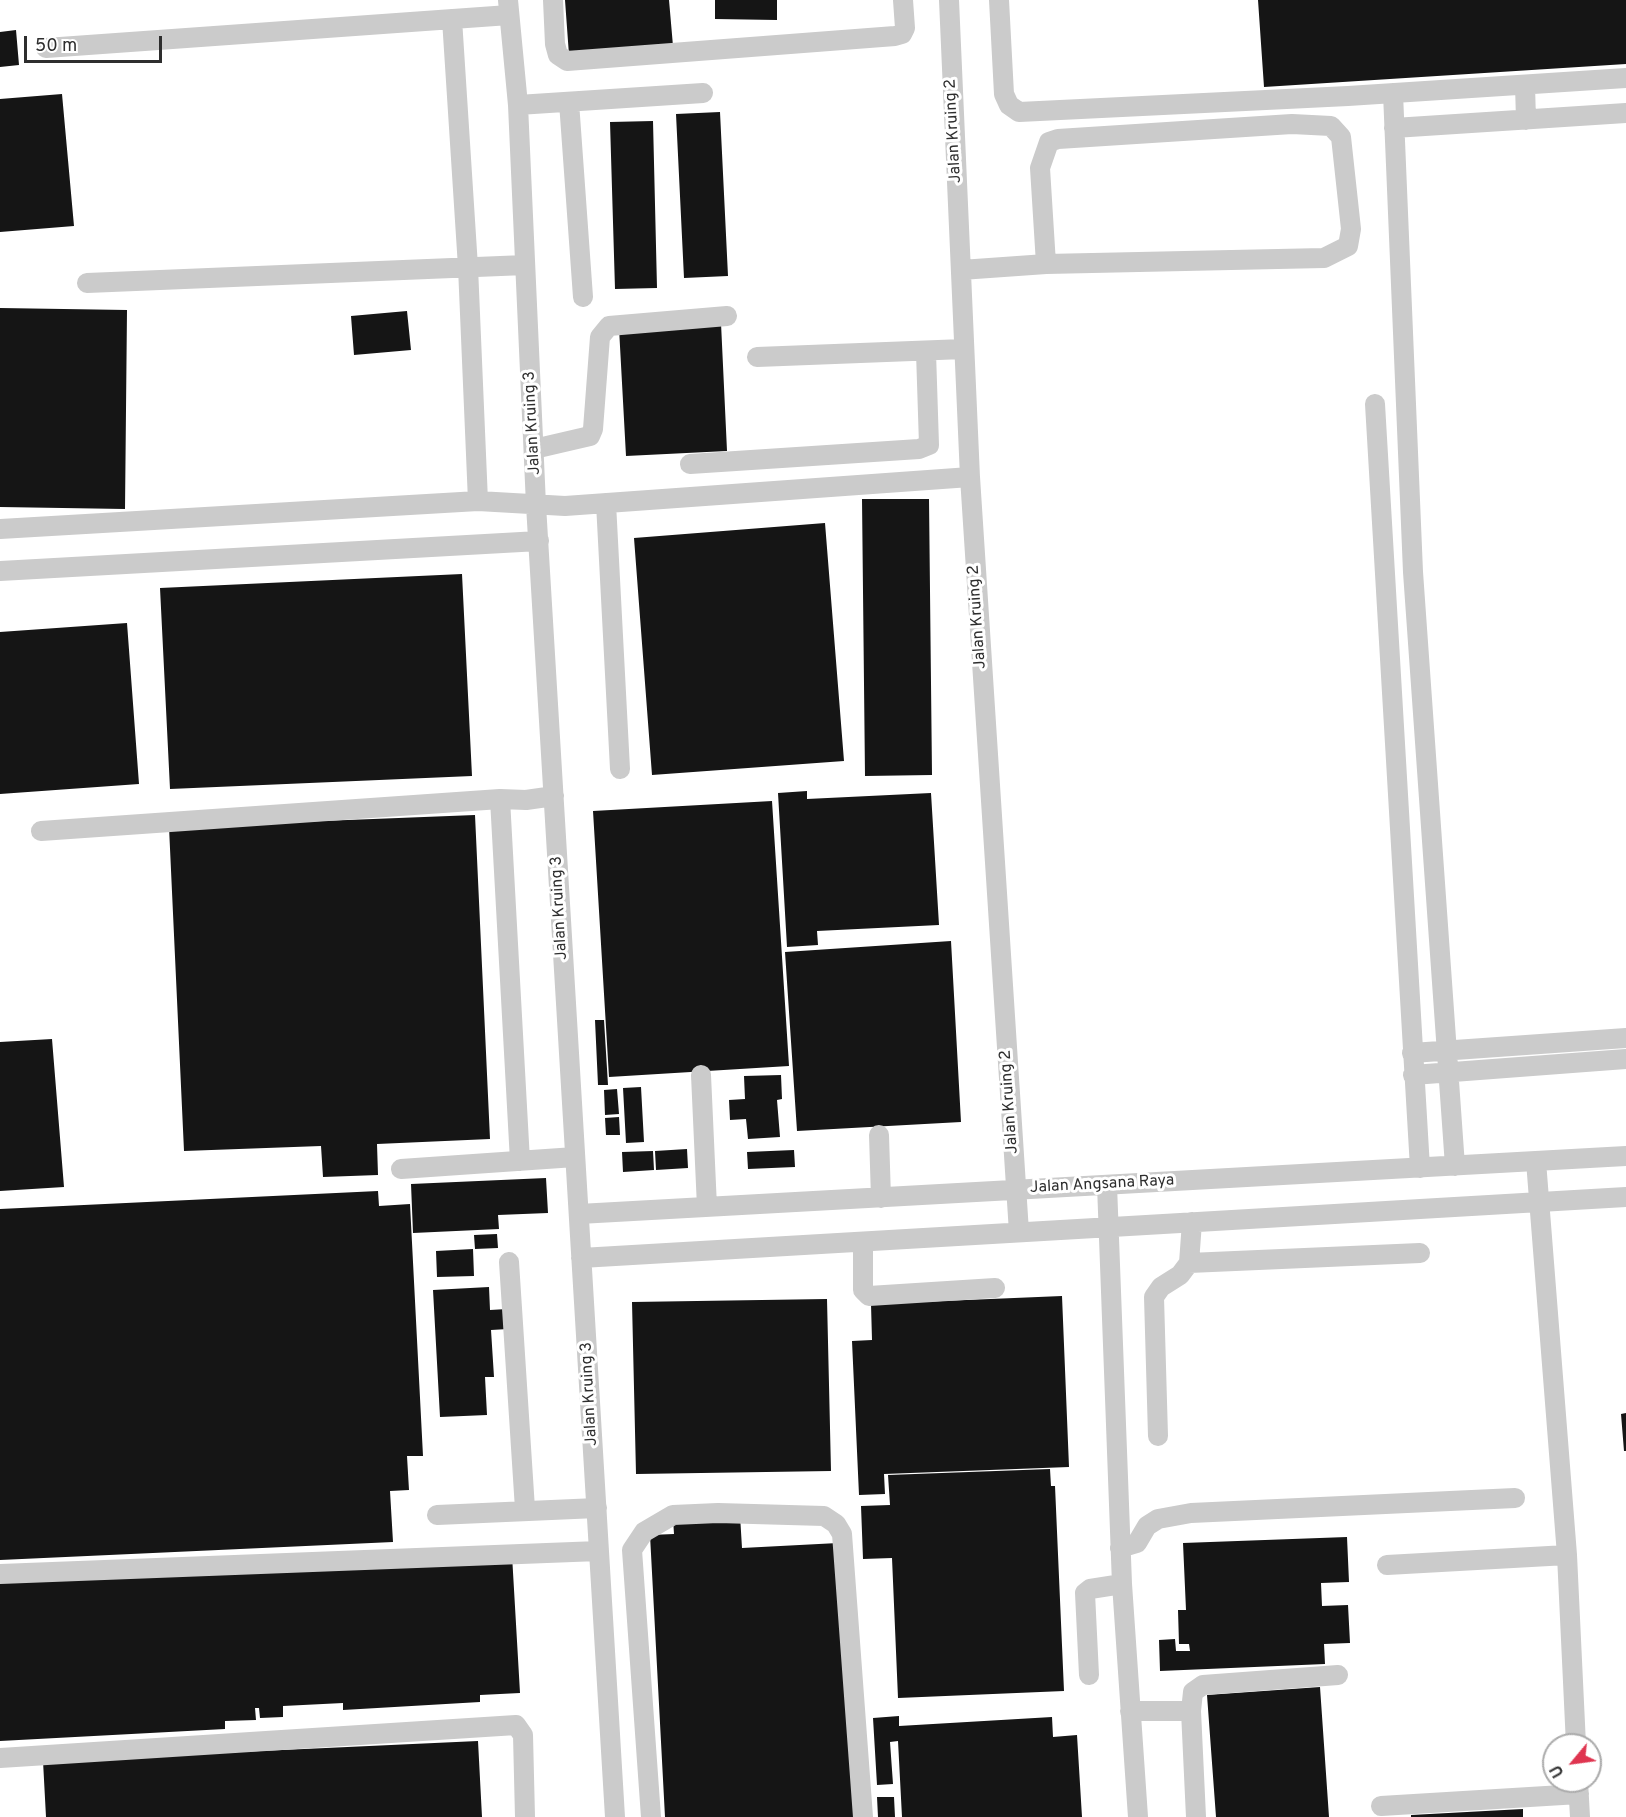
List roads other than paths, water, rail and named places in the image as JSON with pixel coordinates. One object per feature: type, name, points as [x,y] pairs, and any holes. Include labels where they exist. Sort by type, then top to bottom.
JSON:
[{"type":"street","points":[[553,0],[555,44],[558,55],[567,61],[895,36],[902,34],[905,28],[903,0]]},
{"type":"street","name":"Jalan Kruing 2","points":[[948,0],[970,477],[1019,1233]]},
{"type":"street","points":[[999,0],[1004,94],[1009,105],[1018,112],[1393,93],[1626,78]]},
{"type":"street","points":[[46,48],[452,19],[508,7]]},
{"type":"street","name":"Jalan Kruing 3","points":[[508,7],[518,105],[536,506],[615,1817]]},
{"type":"street","points":[[452,19],[468,267],[478,501]]},
{"type":"street","points":[[1525,85],[1526,120]]},
{"type":"street","points":[[518,105],[703,93]]},
{"type":"street","points":[[1393,93],[1413,572],[1455,1166]]},
{"type":"street","points":[[569,102],[583,297]]},
{"type":"street","points":[[1394,128],[1626,113]]},
{"type":"street","points":[[961,270],[1046,264],[1324,258],[1348,246],[1351,229],[1341,137],[1331,126],[1292,124],[1058,139],[1049,142],[1040,168],[1046,264]]},
{"type":"street","points":[[87,283],[525,265]]},
{"type":"street","points":[[534,449],[588,439],[590,436],[593,429],[600,337],[609,326],[727,316]]},
{"type":"street","points":[[757,357],[964,349]]},
{"type":"street","points":[[690,464],[919,449],[929,445],[926,352]]},
{"type":"street","points":[[1375,404],[1389,673],[1420,1168]]},
{"type":"street","points":[[0,529],[478,501],[536,506],[606,503],[970,477]]},
{"type":"street","points":[[606,503],[620,769]]},
{"type":"street","points":[[0,572],[538,541]]},
{"type":"street","points":[[1385,574],[1413,572]]},
{"type":"street","points":[[1389,673],[1420,671]]},
{"type":"street","points":[[41,831],[500,799],[526,800],[554,796]]},
{"type":"street","points":[[500,799],[520,1161]]},
{"type":"street","points":[[1412,1053],[1626,1038]]},
{"type":"street","points":[[1592,1040],[1594,1061]]},
{"type":"street","points":[[1413,1075],[1626,1059]]},
{"type":"street","points":[[701,1075],[707,1207]]},
{"type":"street","points":[[879,1135],[881,1198]]},
{"type":"street","name":"Jalan Angsana Raya","points":[[579,1214],[1626,1156]]},
{"type":"street","points":[[401,1169],[575,1157]]},
{"type":"street","points":[[1536,1161],[1567,1555],[1575,1733]]},
{"type":"street","points":[[1107,1185],[1120,1548],[1138,1817]]},
{"type":"street","points":[[581,1258],[1626,1197]]},
{"type":"street","points":[[1158,1436],[1154,1297],[1161,1287],[1180,1275],[1189,1263],[1192,1222]]},
{"type":"street","points":[[863,1242],[863,1290],[869,1296],[995,1288]]},
{"type":"street","points":[[1189,1263],[1420,1253]]},
{"type":"street","points":[[509,1262],[525,1509]]},
{"type":"street","points":[[1120,1548],[1137,1543],[1147,1526],[1158,1519],[1191,1513],[1515,1498]]},
{"type":"street","points":[[437,1515],[525,1509],[597,1508]]},
{"type":"street","points":[[651,1817],[632,1550],[644,1532],[673,1515],[718,1513],[824,1516],[836,1524],[842,1534],[845,1544],[863,1817]]},
{"type":"street","points":[[0,1574],[599,1551]]},
{"type":"street","points":[[1387,1565],[1567,1555]]},
{"type":"street","points":[[1089,1675],[1085,1593],[1090,1589],[1122,1584]]},
{"type":"street","points":[[1196,1817],[1191,1711],[1193,1692],[1203,1685],[1338,1675]]},
{"type":"street","points":[[1130,1711],[1191,1711]]},
{"type":"street","points":[[0,1758],[516,1725],[523,1735],[525,1817]]},
{"type":"street","points":[[1381,1806],[1542,1790]]},
{"type":"street","points":[[1578,1793],[1580,1817]]}]
